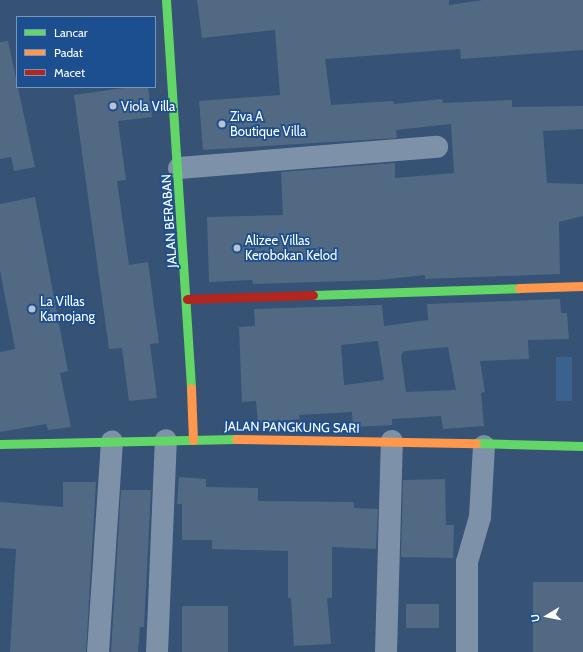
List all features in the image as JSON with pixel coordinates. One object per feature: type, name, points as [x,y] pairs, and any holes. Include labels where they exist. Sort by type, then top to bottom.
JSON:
[{"type":"street","name":"JALAN BERABAN","points":[[166,0],[188,299],[193,440]]},
{"type":"street","points":[[179,168],[437,147]]},
{"type":"street","points":[[188,299],[583,286]]},
{"type":"street","name":"JALAN PANGKUNG SARI","points":[[0,444],[284,438],[484,446],[583,446]]},
{"type":"street","points":[[157,652],[166,440]]},
{"type":"street","points":[[98,652],[112,441]]},
{"type":"street","points":[[386,652],[392,442]]},
{"type":"street","points":[[466,652],[467,562],[480,517],[484,446]]},
{"type":"water","points":[[556,357],[572,357],[572,401],[556,401]]},
{"type":"building","points":[[197,0],[449,0],[449,5],[483,0],[583,0],[583,50],[461,59],[460,49],[325,59],[331,105],[393,101],[394,104],[442,99],[443,103],[512,100],[512,107],[583,106],[583,129],[543,131],[547,183],[583,184],[583,216],[559,222],[560,274],[425,279],[425,275],[379,280],[253,284],[252,280],[209,282],[207,217],[283,215],[281,172],[395,163],[395,178],[454,173],[451,124],[396,130],[397,138],[203,150],[199,101],[280,95],[275,30],[202,38]]},
{"type":"building","points":[[8,41],[16,78],[16,88],[18,88],[35,167],[14,171],[11,157],[0,159],[0,42]]},
{"type":"building","points":[[124,88],[148,88],[152,117],[118,121],[126,180],[117,181],[129,265],[148,262],[159,343],[150,344],[157,398],[129,401],[122,348],[109,349],[74,95]]},
{"type":"building","name":"La Villas Kamojang","points":[[35,197],[68,371],[60,373],[71,427],[48,430],[46,424],[0,432],[0,352],[15,349],[0,270],[0,204]]},
{"type":"building","points":[[560,299],[561,313],[567,313],[569,339],[528,340],[529,359],[480,361],[485,392],[481,393],[484,426],[443,429],[441,416],[392,419],[392,425],[353,427],[352,412],[299,415],[300,419],[258,423],[256,401],[242,402],[239,327],[255,326],[254,309],[382,305],[384,326],[428,320],[427,304]],"holes":[[[378,341],[384,380],[344,385],[341,345]],[[448,347],[456,390],[406,392],[401,355],[404,351]]]},
{"type":"building","points":[[179,477],[206,479],[206,487],[258,488],[258,501],[354,502],[354,508],[378,509],[376,549],[332,547],[332,598],[327,598],[331,644],[294,646],[291,598],[288,598],[288,551],[212,549],[212,540],[182,540],[182,504],[177,504]]},
{"type":"building","points":[[445,479],[446,525],[454,525],[453,558],[401,557],[403,480]]},
{"type":"building","points":[[63,482],[96,482],[86,652],[10,652],[16,549],[0,548],[0,502],[63,507]]},
{"type":"building","points":[[121,490],[151,490],[144,627],[140,627],[138,652],[111,652]]},
{"type":"building","points":[[533,582],[583,582],[583,652],[533,652]]},
{"type":"building","points":[[406,604],[439,604],[439,628],[406,628]]},
{"type":"building","points":[[182,606],[228,606],[228,652],[182,652]]},
{"type":"traffic: fast","points":[[166,0],[191,388]]},
{"type":"traffic: fast","points":[[313,295],[519,288]]},
{"type":"traffic: fast","points":[[0,444],[236,439]]},
{"type":"traffic: fast","points":[[476,443],[583,446]]},
{"type":"traffic: slow","points":[[519,288],[583,286]]},
{"type":"traffic: slow","points":[[191,388],[193,440]]},
{"type":"traffic: slow","points":[[236,439],[476,443]]},
{"type":"traffic: jam","points":[[187,299],[313,295]]},
{"type":"place","name":"Viola Villa","points":[[113,106]]},
{"type":"place","name":"Ziva A Boutique Villa","points":[[222,124]]},
{"type":"place","name":"Alizee Villas Kerobokan Kelod","points":[[237,248]]},
{"type":"place","name":"La Villas Kamojang","points":[[32,309]]}]
